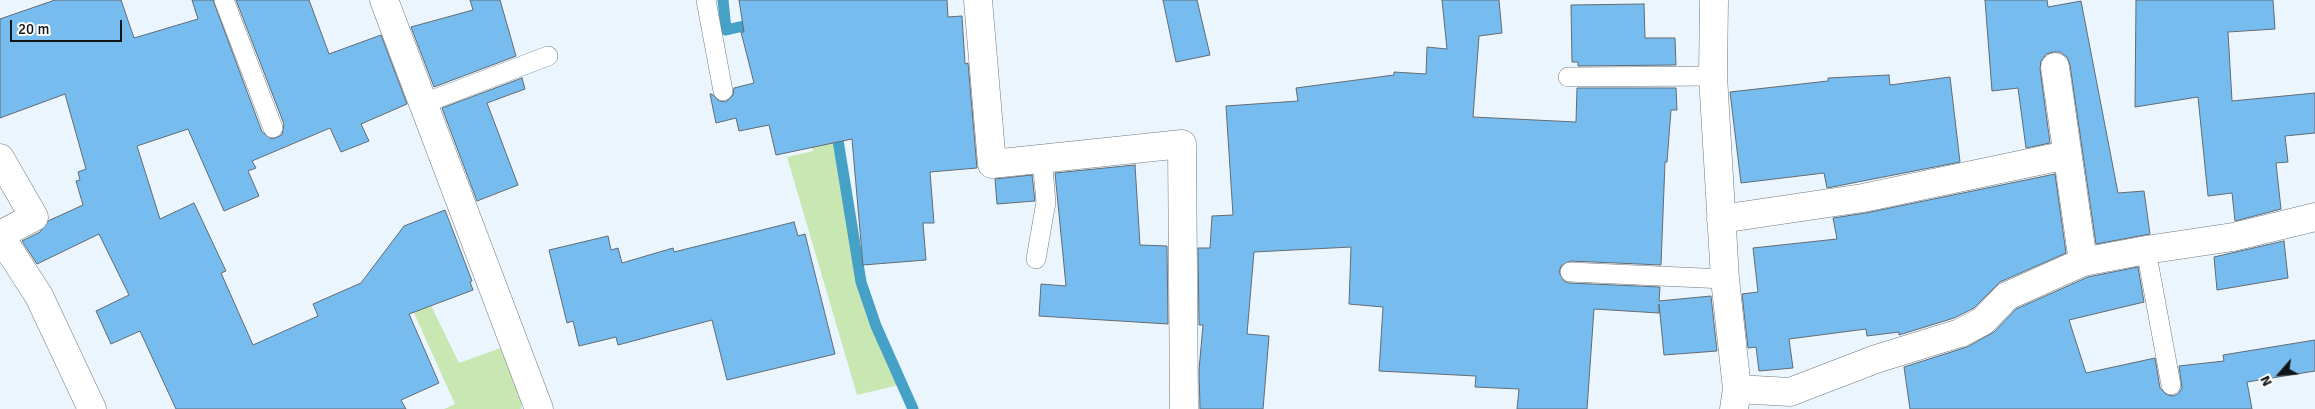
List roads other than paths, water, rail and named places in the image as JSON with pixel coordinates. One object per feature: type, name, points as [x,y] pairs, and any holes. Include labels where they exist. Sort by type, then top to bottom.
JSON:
[{"type":"street","points":[[384,0],[539,409]]},
{"type":"street","points":[[978,0],[992,164],[1182,144],[1184,409]]},
{"type":"street","points":[[1714,0],[1713,76],[1725,280],[1736,399],[1790,392],[1876,359],[1960,333],[1983,321],[2007,296],[2083,262],[2233,237],[2315,217]]},
{"type":"street","points":[[2055,67],[2083,262]]},
{"type":"street","points":[[1721,219],[1863,198],[2067,155]]},
{"type":"street","points":[[0,158],[34,217],[0,236],[39,296],[92,409]]},
{"type":"lane","points":[[224,0],[273,128]]},
{"type":"lane","points":[[706,0],[723,91]]},
{"type":"lane","points":[[422,104],[548,56]]},
{"type":"lane","points":[[1568,77],[1713,76]]},
{"type":"lane","points":[[1036,259],[1046,202],[1042,158]]},
{"type":"lane","points":[[2146,250],[2171,386]]},
{"type":"lane","points":[[1570,272],[1725,280]]},
{"type":"waterway","points":[[723,0],[726,30],[757,23]]},
{"type":"waterway","points":[[836,128],[861,282],[876,326],[913,409]]}]
